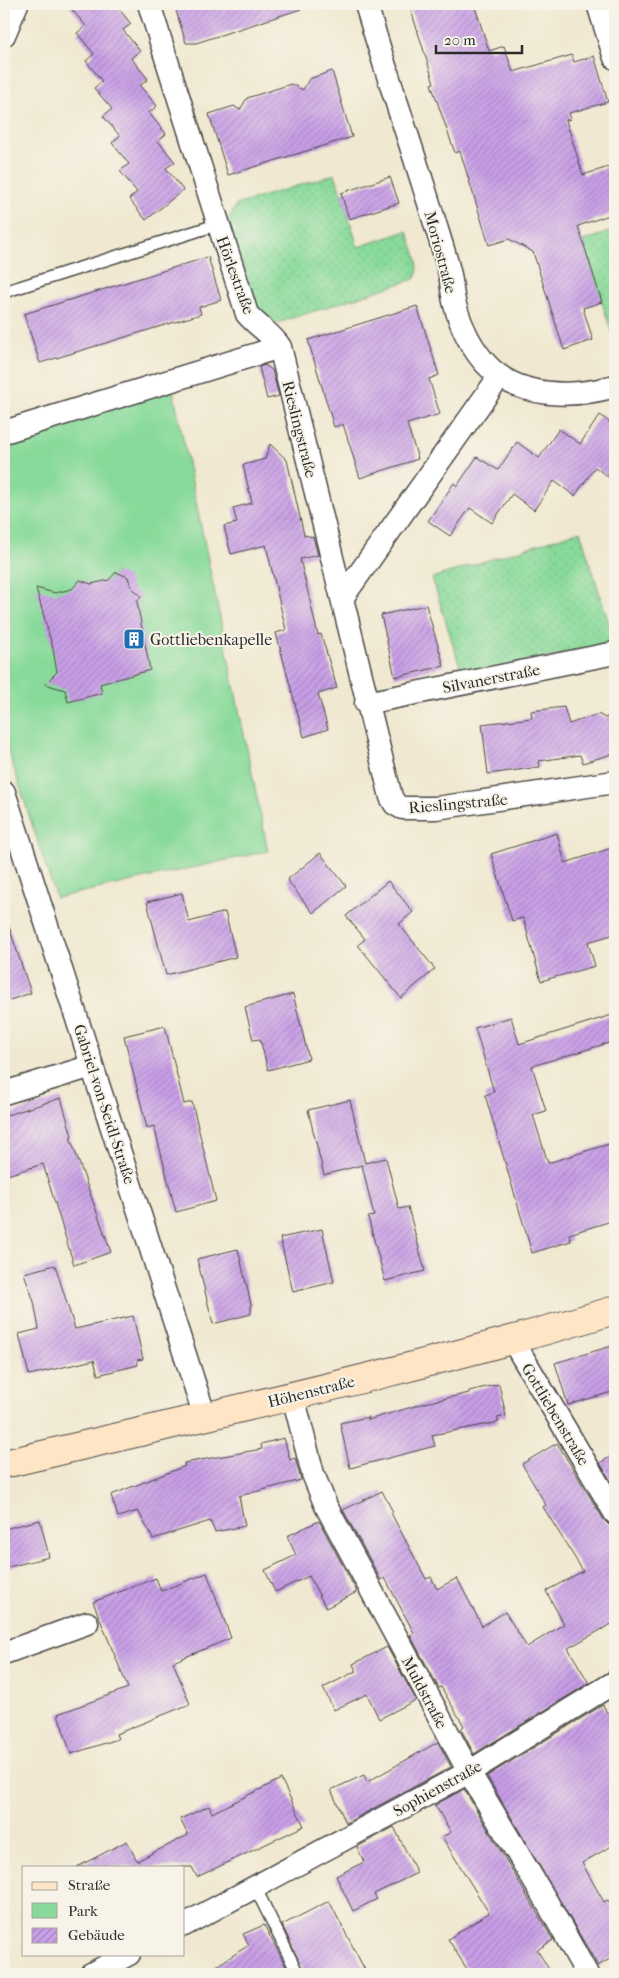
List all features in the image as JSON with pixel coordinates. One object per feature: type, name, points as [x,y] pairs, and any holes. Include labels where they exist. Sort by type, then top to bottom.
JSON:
[{"type":"main road","name":"Höhenstraße","points":[[4,1464],[293,1396],[513,1341],[615,1310]]},
{"type":"street","points":[[4,35],[17,4]]},
{"type":"street","name":"Hörlestraße","points":[[149,4],[247,314],[256,325],[275,339],[280,347]]},
{"type":"street","name":"Moriostraße","points":[[366,4],[450,275],[455,305],[460,320],[478,354],[500,376],[526,388],[558,394],[594,391],[615,386]]},
{"type":"street","points":[[598,4],[615,58]]},
{"type":"street","points":[[4,432],[280,347]]},
{"type":"street","name":"Rieslingstraße","points":[[280,347],[366,703],[391,797],[395,804],[402,808],[436,808],[476,804],[615,782]]},
{"type":"street","points":[[342,598],[500,376]]},
{"type":"street","name":"Silvanerstraße","points":[[366,703],[615,653]]},
{"type":"street","name":"Gabriel-von-Seidl-Straße","points":[[4,792],[205,1417]]},
{"type":"street","points":[[4,1093],[92,1066]]},
{"type":"street","name":"Gottliebenstraße","points":[[513,1341],[615,1513]]},
{"type":"street","name":"Muldstraße","points":[[293,1396],[313,1474],[326,1506],[469,1772],[548,1904],[587,1974]]},
{"type":"street","points":[[4,1654],[87,1623]]},
{"type":"street","name":"Sophienstraße","points":[[185,1924],[469,1772],[615,1682]]},
{"type":"street","points":[[91,1974],[125,1956]]},
{"type":"lane","points":[[4,292],[218,224]]},
{"type":"lane","points":[[255,1887],[298,1974]]},
{"type":"green space","points":[[335,174],[358,247],[407,231],[416,255],[417,274],[414,279],[274,324],[258,315],[228,221],[236,205]]},
{"type":"green space","points":[[615,230],[615,344],[583,241]]},
{"type":"green space","points":[[173,390],[268,851],[56,898],[4,738],[4,441]]},
{"type":"green space","points":[[580,531],[615,643],[463,676],[432,578]]},
{"type":"building","points":[[67,4],[115,4],[131,24],[123,30],[140,51],[131,58],[148,79],[140,86],[157,106],[149,113],[166,134],[158,141],[175,162],[166,168],[183,190],[146,220],[129,199],[137,192],[120,171],[129,164],[112,143],[120,136],[103,116],[112,109],[94,88],[102,81],[86,61],[94,54],[77,33],[86,26]]},
{"type":"building","points":[[174,4],[300,4],[301,9],[196,43],[186,43]]},
{"type":"building","points":[[409,4],[474,4],[489,51],[504,46],[513,72],[572,55],[574,62],[594,56],[608,102],[569,113],[571,119],[566,120],[583,175],[615,165],[615,213],[578,226],[602,302],[583,308],[593,340],[564,350],[533,252],[509,239],[489,245],[460,151],[455,153],[431,84],[434,83]]},
{"type":"building","points":[[332,71],[352,137],[228,175],[209,114],[234,106],[240,110],[247,98],[291,84],[303,90],[309,79]]},
{"type":"building","points":[[390,177],[399,203],[349,219],[341,193]]},
{"type":"building","points":[[208,257],[221,300],[199,307],[201,314],[40,363],[24,314]]},
{"type":"building","points":[[417,306],[439,375],[429,379],[440,414],[407,424],[418,459],[360,478],[343,424],[334,427],[308,340]]},
{"type":"building","points":[[265,365],[272,370],[279,396],[267,399],[259,367]]},
{"type":"building","points":[[600,415],[615,426],[615,482],[595,467],[575,496],[554,481],[534,510],[512,494],[492,523],[470,508],[450,536],[428,521],[454,483],[457,486],[477,457],[498,470],[517,442],[539,458],[559,429],[580,444]]},
{"type":"building","points":[[270,444],[287,460],[304,535],[313,537],[318,555],[300,559],[318,635],[321,634],[337,688],[318,694],[328,729],[304,737],[276,633],[286,630],[266,545],[231,554],[224,526],[237,523],[233,508],[252,503],[243,465],[265,459]]},
{"type":"building","name":"Gottliebenkapelle","points":[[116,572],[128,577],[131,587],[141,596],[137,602],[150,670],[100,684],[102,693],[68,702],[65,690],[45,684],[57,672],[53,649],[36,588],[55,593],[72,589],[80,580],[91,584],[109,580]]},
{"type":"building","points":[[426,605],[444,666],[395,677],[381,615]]},
{"type":"building","points":[[564,707],[569,724],[598,714],[605,718],[615,714],[615,753],[583,763],[580,755],[539,761],[540,767],[488,774],[482,724],[532,718],[531,711]]},
{"type":"building","points":[[557,833],[565,863],[615,847],[615,934],[588,942],[595,966],[541,981],[523,918],[512,921],[491,854]]},
{"type":"building","points":[[320,853],[346,886],[313,913],[287,880]]},
{"type":"building","points":[[388,881],[413,912],[399,924],[435,969],[401,998],[358,945],[365,939],[346,916]]},
{"type":"building","points":[[182,893],[189,922],[225,912],[236,957],[166,975],[147,902]]},
{"type":"building","points":[[8,924],[31,993],[4,1002],[4,925]]},
{"type":"building","points":[[293,994],[309,1059],[268,1070],[260,1039],[253,1040],[245,1007]]},
{"type":"building","points":[[615,1014],[615,1041],[532,1066],[546,1111],[533,1115],[548,1163],[615,1142],[615,1220],[569,1234],[571,1241],[532,1253],[485,1095],[494,1092],[475,1028],[511,1017],[519,1044]]},
{"type":"building","points":[[165,1026],[184,1104],[192,1102],[216,1201],[176,1212],[154,1126],[147,1128],[124,1036]]},
{"type":"building","points":[[61,1098],[72,1136],[70,1137],[111,1252],[74,1265],[43,1164],[4,1176],[4,1116]]},
{"type":"building","points":[[350,1100],[365,1163],[386,1158],[399,1209],[408,1207],[425,1271],[385,1281],[368,1217],[374,1216],[362,1165],[324,1175],[308,1110]]},
{"type":"building","points":[[322,1229],[334,1282],[293,1292],[280,1238]]},
{"type":"building","points":[[238,1249],[251,1304],[251,1314],[213,1324],[197,1259]]},
{"type":"building","points":[[55,1265],[75,1329],[133,1316],[143,1359],[137,1360],[138,1365],[98,1375],[94,1360],[29,1375],[19,1334],[39,1329],[34,1302],[24,1273]]},
{"type":"building","points":[[615,1345],[615,1391],[568,1405],[555,1363]]},
{"type":"building","points":[[499,1384],[506,1416],[497,1418],[499,1422],[432,1435],[435,1446],[350,1468],[340,1423],[368,1417],[368,1420]]},
{"type":"building","points":[[284,1438],[290,1460],[295,1458],[301,1480],[239,1496],[245,1526],[215,1532],[210,1521],[153,1539],[138,1511],[118,1517],[111,1495],[185,1466],[184,1463],[262,1449],[261,1444]]},
{"type":"building","points":[[557,1443],[604,1520],[609,1525],[615,1526],[615,1622],[568,1648],[589,1683],[474,1754],[461,1729],[464,1726],[441,1687],[439,1688],[410,1635],[414,1633],[385,1578],[381,1580],[343,1510],[382,1491],[393,1512],[391,1513],[426,1579],[431,1577],[437,1589],[457,1578],[482,1626],[505,1612],[527,1647],[564,1624],[546,1591],[583,1571],[543,1507],[546,1505],[522,1464]]},
{"type":"building","points":[[615,1454],[615,1488],[600,1463]]},
{"type":"building","points":[[40,1520],[49,1557],[4,1568],[4,1529]]},
{"type":"building","points":[[319,1521],[357,1592],[326,1608],[309,1576],[275,1592],[265,1570],[296,1555],[287,1536]]},
{"type":"building","points":[[207,1573],[231,1638],[173,1662],[190,1704],[116,1734],[118,1739],[71,1754],[58,1714],[128,1688],[93,1602],[156,1578],[161,1591]]},
{"type":"building","points":[[387,1647],[416,1700],[379,1719],[367,1694],[334,1710],[323,1688],[356,1671],[353,1664]]},
{"type":"building","points":[[603,1705],[607,1713],[615,1708],[615,1844],[582,1863],[604,1902],[608,1900],[615,1912],[615,1956],[598,1966],[487,1776]]},
{"type":"building","points":[[438,1742],[451,1767],[346,1823],[331,1790],[364,1775],[367,1782]]},
{"type":"building","points":[[281,1779],[304,1826],[197,1877],[192,1867],[185,1866],[79,1866],[127,1841],[137,1861],[188,1835],[180,1819],[209,1806],[212,1813]]},
{"type":"building","points":[[464,1789],[553,1940],[537,1950],[552,1974],[470,1974],[448,1939],[489,1913],[442,1837],[451,1832],[435,1805]]},
{"type":"building","points":[[394,1827],[417,1873],[374,1894],[377,1899],[353,1911],[336,1876],[364,1862],[357,1847]]},
{"type":"building","points":[[329,1901],[367,1974],[305,1974],[282,1925]]},
{"type":"building","points":[[264,1925],[290,1974],[204,1974],[249,1945],[243,1934]]},
{"type":"place","name":"Gottliebenkapelle","points":[[134,639]]}]
